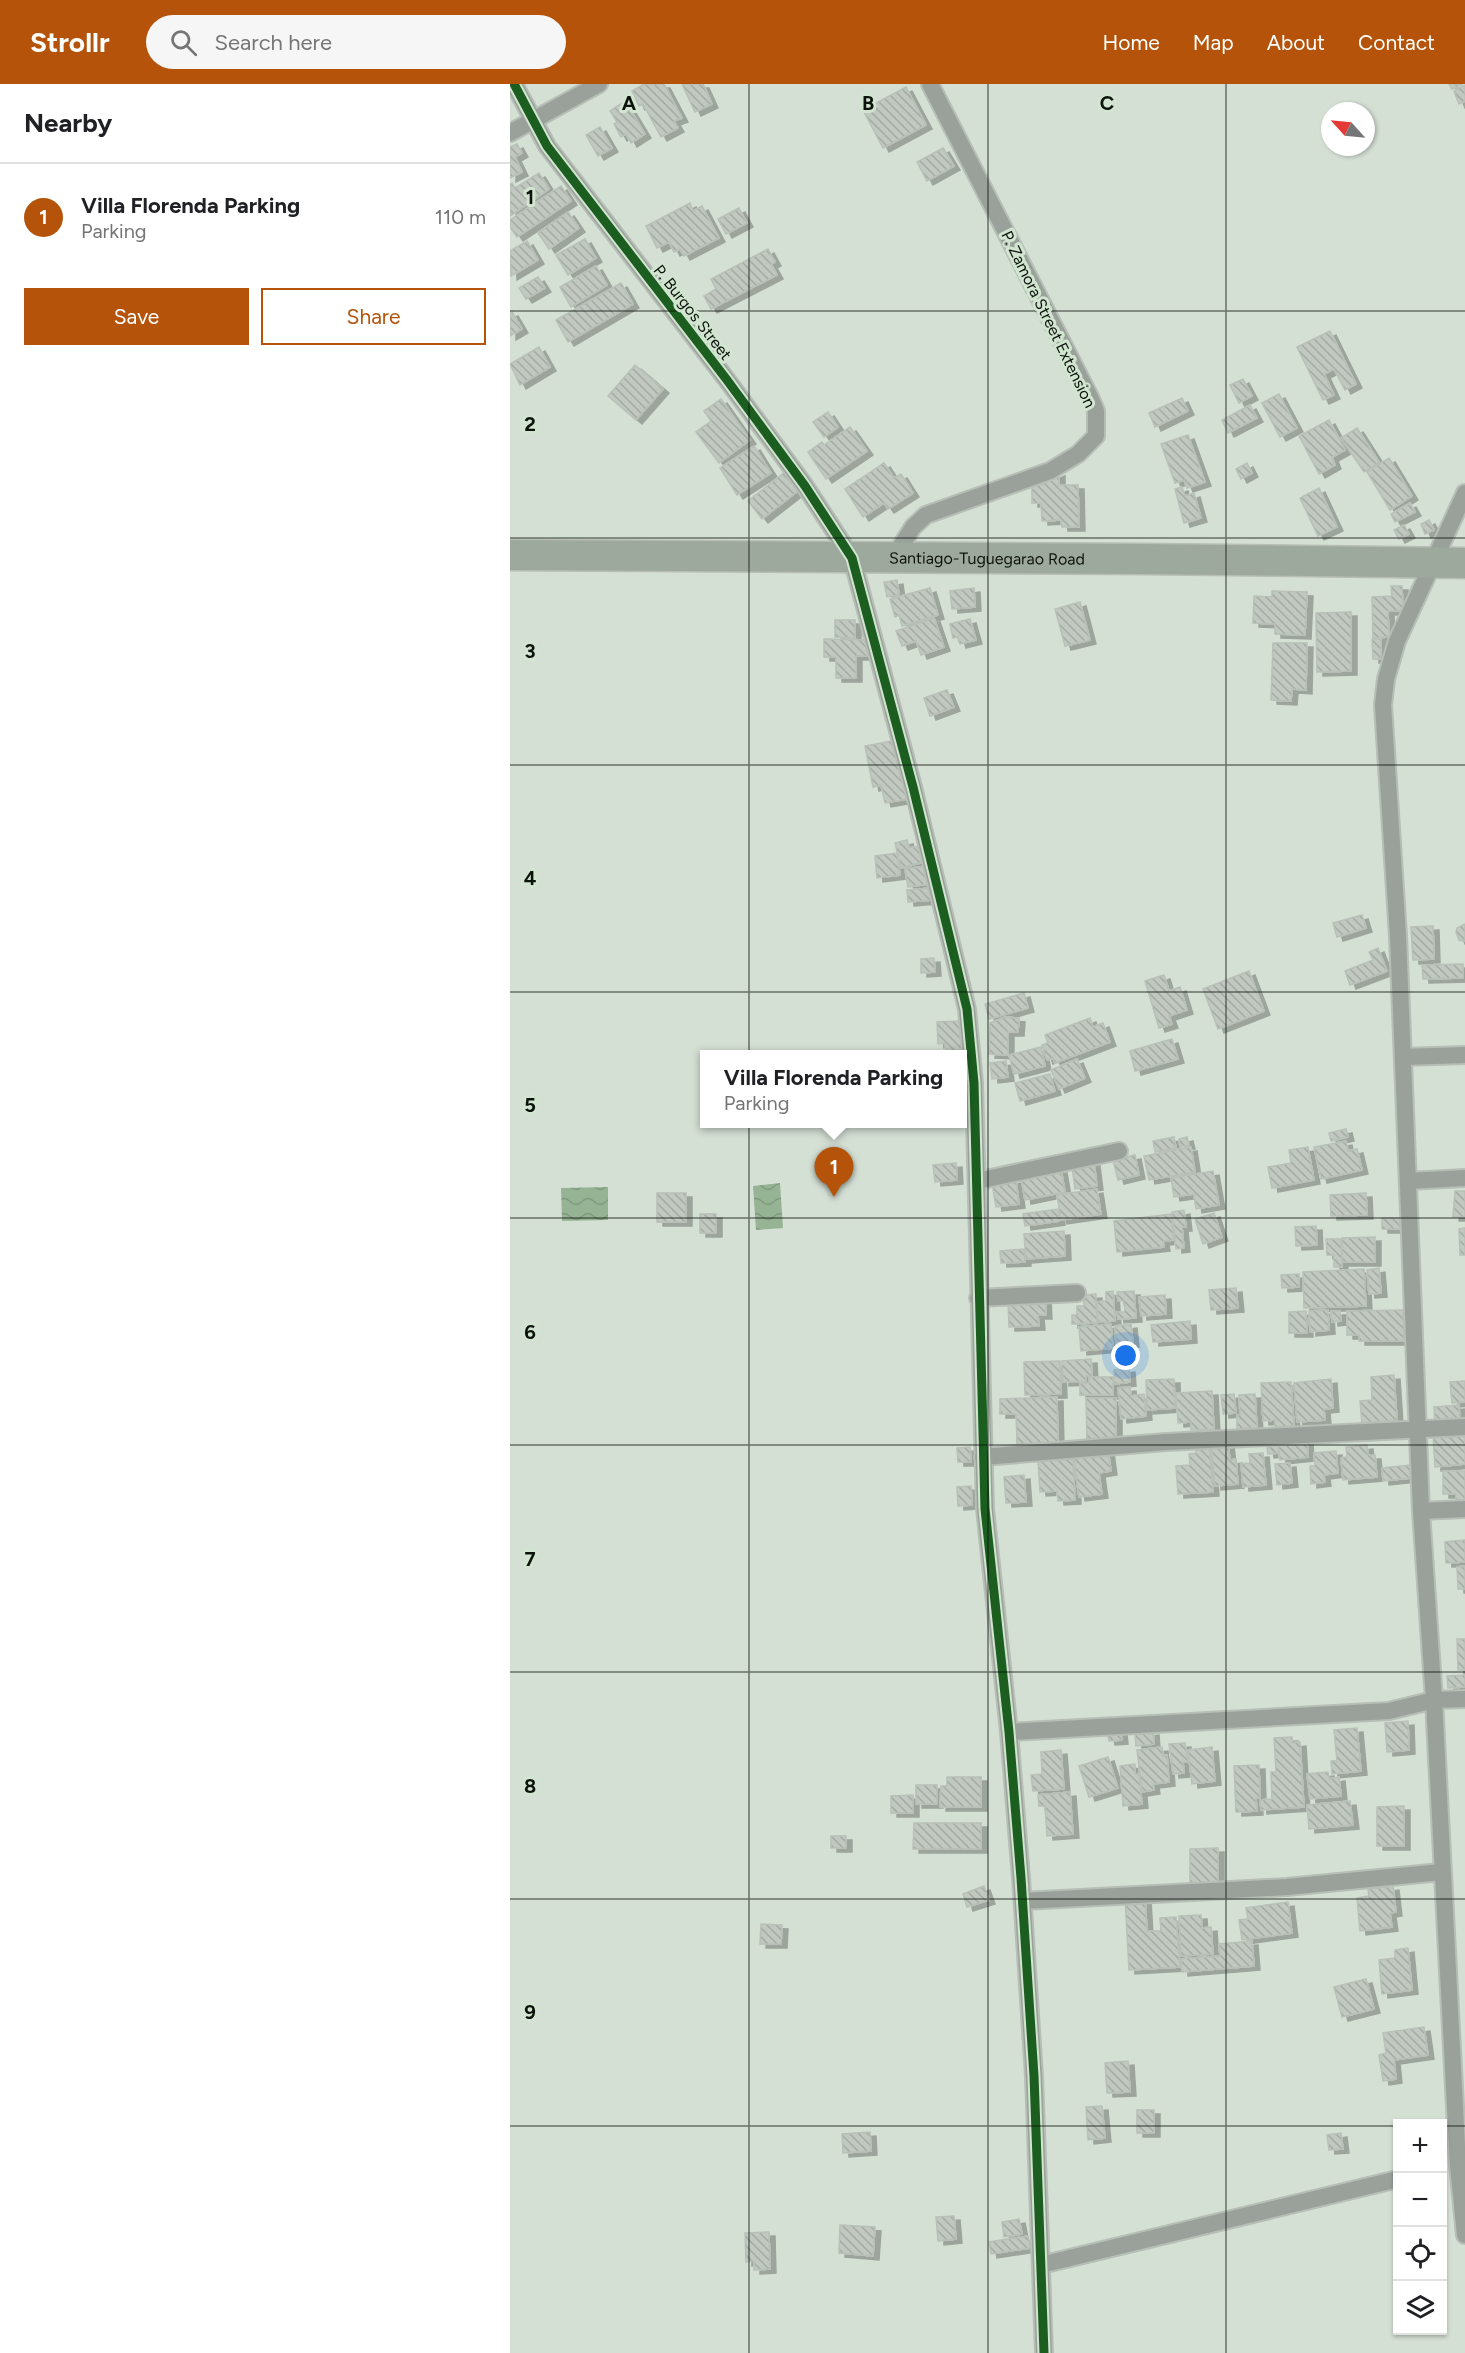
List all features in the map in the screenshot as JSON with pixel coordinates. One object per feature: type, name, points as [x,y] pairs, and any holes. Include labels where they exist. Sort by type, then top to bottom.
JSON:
[{"type":"highway","name":"Santiago-Tuguegarao Road","points":[[510,555],[1465,563]]},
{"type":"street","name":"P. Burgos Street","points":[[514,84],[547,146],[741,399],[805,486],[852,558],[913,787],[967,1009],[974,1083],[985,1509],[1009,1732],[1023,1901],[1034,2076],[1044,2353]]},
{"type":"street","points":[[510,133],[599,84]]},
{"type":"street","name":"P. Zamora Street Extension","points":[[894,558],[913,527],[926,515],[1050,471],[1078,454],[1096,436],[1096,411],[1090,397],[930,84]]},
{"type":"street","points":[[1465,493],[1396,641],[1388,669],[1383,705],[1398,936],[1420,1511],[1434,1700],[1455,2166],[1465,2235]]},
{"type":"street","points":[[1403,1057],[1465,1055]]},
{"type":"street","points":[[977,1181],[1119,1151]]},
{"type":"street","points":[[1408,1181],[1465,1178]]},
{"type":"street","points":[[978,1298],[1077,1293]]},
{"type":"street","points":[[983,1456],[1166,1442],[1465,1427]]},
{"type":"street","points":[[1420,1511],[1465,1509]]},
{"type":"street","points":[[1009,1732],[1389,1711],[1434,1700],[1465,1699]]},
{"type":"street","points":[[1023,1901],[1287,1887],[1441,1872]]},
{"type":"street","points":[[1041,2265],[1393,2181]]},
{"type":"water","points":[[780,1183],[783,1228],[756,1230],[753,1186]]},
{"type":"water","points":[[608,1187],[608,1220],[562,1221],[561,1188]]},
{"type":"building","points":[[644,84],[664,84],[682,118],[674,121],[678,128],[661,137],[643,104],[639,106],[632,91]]},
{"type":"building","points":[[682,84],[703,84],[712,104],[695,112]]},
{"type":"building","points":[[1449,84],[1463,84],[1452,89]]},
{"type":"building","points":[[1465,85],[1465,101],[1459,104],[1454,91]]},
{"type":"building","points":[[906,87],[926,125],[883,148],[863,110]]},
{"type":"building","points":[[625,101],[645,134],[631,143],[626,134],[621,137],[614,124],[617,122],[610,111]]},
{"type":"building","points":[[600,127],[612,148],[598,156],[586,135]]},
{"type":"building","points":[[517,144],[522,153],[515,157],[522,172],[510,178],[510,147]]},
{"type":"building","points":[[943,148],[954,166],[927,181],[917,162]]},
{"type":"building","points":[[539,173],[549,189],[510,216],[510,185],[512,183],[515,188]]},
{"type":"building","points":[[561,186],[571,201],[517,237],[510,227],[510,220]]},
{"type":"building","points":[[690,203],[693,211],[702,206],[719,238],[684,256],[680,249],[674,252],[669,242],[657,248],[646,226]]},
{"type":"building","points":[[739,208],[747,223],[726,234],[718,219]]},
{"type":"building","points":[[568,212],[579,228],[549,249],[538,233]]},
{"type":"building","points":[[585,239],[596,258],[568,275],[556,255]]},
{"type":"building","points":[[527,241],[538,260],[511,276],[510,251]]},
{"type":"building","points":[[768,249],[775,262],[771,264],[777,275],[711,309],[704,296],[716,289],[711,279]]},
{"type":"building","points":[[596,266],[607,285],[571,307],[560,287]]},
{"type":"building","points":[[538,277],[545,288],[526,299],[519,288]]},
{"type":"building","points":[[621,283],[633,304],[568,342],[556,320]]},
{"type":"building","points":[[512,312],[522,329],[510,336],[510,313]]},
{"type":"building","points":[[1330,331],[1356,384],[1345,390],[1334,369],[1324,374],[1334,395],[1323,400],[1297,347]]},
{"type":"building","points":[[539,347],[550,367],[520,385],[510,364]]},
{"type":"building","points":[[635,365],[663,389],[636,420],[608,396]]},
{"type":"building","points":[[1243,379],[1252,396],[1239,403],[1230,385]]},
{"type":"building","points":[[1279,394],[1297,428],[1280,437],[1262,403]]},
{"type":"building","points":[[1182,398],[1188,411],[1155,427],[1149,413]]},
{"type":"building","points":[[721,399],[750,440],[719,463],[696,432],[711,421],[704,411]]},
{"type":"building","points":[[1250,405],[1257,418],[1228,433],[1222,420]]},
{"type":"building","points":[[828,412],[838,427],[824,437],[813,422]]},
{"type":"building","points":[[1329,420],[1345,450],[1332,457],[1335,465],[1319,474],[1299,436]]},
{"type":"building","points":[[850,427],[867,451],[826,479],[808,452],[822,442],[824,445]]},
{"type":"building","points":[[1357,428],[1379,462],[1364,472],[1341,438]]},
{"type":"building","points":[[1188,435],[1205,482],[1187,488],[1184,480],[1175,483],[1161,444]]},
{"type":"building","points":[[754,446],[771,473],[737,495],[720,468]]},
{"type":"building","points":[[1389,458],[1412,496],[1390,510],[1367,472]]},
{"type":"building","points":[[884,463],[894,478],[901,474],[913,493],[888,509],[884,503],[863,517],[845,489]]},
{"type":"building","points":[[1247,463],[1252,473],[1241,479],[1236,469]]},
{"type":"building","points":[[785,472],[799,490],[762,519],[748,501]]},
{"type":"building","points":[[1059,472],[1059,485],[1078,485],[1079,527],[1062,527],[1061,520],[1042,521],[1041,503],[1032,503],[1032,484]]},
{"type":"building","points":[[1182,487],[1185,496],[1194,493],[1201,518],[1184,523],[1175,489]]},
{"type":"building","points":[[1319,488],[1337,527],[1318,536],[1300,498]]},
{"type":"building","points":[[1410,503],[1415,512],[1395,522],[1391,514]]},
{"type":"building","points":[[1429,520],[1434,530],[1425,534],[1421,524]]},
{"type":"building","points":[[1404,525],[1409,534],[1399,539],[1394,530]]},
{"type":"building","points":[[897,580],[899,595],[887,597],[884,582]]},
{"type":"building","points":[[1391,586],[1402,586],[1403,611],[1388,611],[1389,637],[1373,638],[1372,597],[1392,596]]},
{"type":"building","points":[[930,588],[938,615],[902,626],[899,615],[895,617],[890,599]]},
{"type":"building","points":[[974,588],[975,607],[952,609],[950,591]]},
{"type":"building","points":[[1272,591],[1307,592],[1305,635],[1275,634],[1275,624],[1253,623],[1254,596],[1272,597]]},
{"type":"building","points":[[1080,602],[1090,640],[1065,646],[1055,609]]},
{"type":"building","points":[[1351,612],[1351,671],[1317,672],[1316,613]]},
{"type":"building","points":[[934,618],[944,647],[921,655],[916,641],[902,646],[896,631]]},
{"type":"building","points":[[970,619],[976,640],[960,644],[958,637],[953,638],[950,624]]},
{"type":"building","points":[[835,620],[855,620],[855,638],[835,637]]},
{"type":"building","points":[[824,639],[869,640],[869,656],[856,656],[856,678],[836,678],[836,657],[824,657]]},
{"type":"building","points":[[1372,639],[1381,639],[1381,659],[1373,659]]},
{"type":"building","points":[[1273,643],[1307,643],[1306,690],[1292,689],[1291,701],[1271,700]]},
{"type":"building","points":[[947,690],[954,707],[930,716],[924,698]]},
{"type":"building","points":[[897,740],[908,799],[885,803],[881,785],[873,787],[865,746]]},
{"type":"building","points":[[907,840],[909,848],[920,846],[924,862],[901,868],[895,843]]},
{"type":"building","points":[[897,853],[900,875],[877,878],[875,856]]},
{"type":"building","points":[[926,866],[929,884],[908,887],[905,869]]},
{"type":"building","points":[[931,888],[932,900],[908,902],[907,890]]},
{"type":"building","points":[[1362,915],[1366,928],[1337,937],[1333,923]]},
{"type":"building","points":[[1465,924],[1465,941],[1463,941],[1459,940],[1456,932],[1457,928]]},
{"type":"building","points":[[1433,926],[1434,959],[1413,960],[1411,927]]},
{"type":"building","points":[[1378,948],[1387,971],[1350,985],[1345,971],[1373,960],[1369,952]]},
{"type":"building","points":[[934,958],[935,972],[921,973],[921,959]]},
{"type":"building","points":[[1463,964],[1463,978],[1423,979],[1422,965]]},
{"type":"building","points":[[1249,971],[1264,1011],[1218,1029],[1203,989]]},
{"type":"building","points":[[1164,975],[1169,991],[1180,987],[1187,1010],[1169,1016],[1172,1024],[1159,1028],[1145,981]]},
{"type":"building","points":[[1024,993],[1028,1008],[989,1019],[985,1004]]},
{"type":"building","points":[[1005,1017],[1019,1018],[1018,1032],[1008,1032],[1008,1055],[989,1054],[990,1023]]},
{"type":"building","points":[[1090,1018],[1093,1027],[1103,1023],[1110,1042],[1055,1063],[1053,1058],[1047,1060],[1042,1045],[1048,1043],[1045,1035]]},
{"type":"building","points":[[963,1021],[964,1050],[946,1050],[945,1043],[938,1044],[937,1022]]},
{"type":"building","points":[[1172,1039],[1178,1059],[1135,1071],[1130,1051]]},
{"type":"building","points":[[1041,1047],[1045,1066],[1014,1074],[1009,1055]]},
{"type":"building","points":[[1077,1059],[1085,1078],[1059,1089],[1051,1070]]},
{"type":"building","points":[[1006,1061],[1008,1077],[992,1079],[990,1063]]},
{"type":"building","points":[[1050,1074],[1055,1091],[1020,1101],[1015,1083]]},
{"type":"building","points":[[1346,1129],[1348,1137],[1331,1141],[1329,1133]]},
{"type":"building","points":[[1174,1137],[1176,1148],[1155,1152],[1153,1141]]},
{"type":"building","points":[[1187,1137],[1189,1145],[1180,1147],[1179,1139]]},
{"type":"building","points":[[1346,1141],[1348,1151],[1357,1149],[1362,1170],[1321,1179],[1314,1147]]},
{"type":"building","points":[[1191,1147],[1195,1172],[1149,1180],[1144,1156]]},
{"type":"building","points":[[1308,1147],[1314,1180],[1272,1188],[1268,1167],[1291,1163],[1289,1150]]},
{"type":"building","points":[[1135,1155],[1139,1175],[1118,1180],[1113,1160]]},
{"type":"building","points":[[1094,1162],[1097,1186],[1075,1189],[1072,1166]]},
{"type":"building","points":[[956,1163],[957,1180],[935,1182],[933,1165]]},
{"type":"building","points":[[1061,1169],[1065,1192],[1025,1200],[1021,1177]]},
{"type":"building","points":[[1213,1171],[1219,1205],[1196,1209],[1194,1194],[1174,1197],[1171,1178]]},
{"type":"building","points":[[1016,1179],[1019,1204],[996,1207],[992,1183]]},
{"type":"building","points":[[1097,1189],[1101,1214],[1061,1220],[1057,1195]]},
{"type":"building","points":[[1455,1191],[1465,1191],[1465,1217],[1453,1217]]},
{"type":"building","points":[[657,1193],[686,1193],[686,1222],[657,1222]]},
{"type":"building","points":[[1366,1193],[1367,1215],[1331,1216],[1330,1195]]},
{"type":"building","points":[[1058,1209],[1059,1221],[1025,1226],[1023,1214]]},
{"type":"building","points":[[1184,1210],[1186,1227],[1182,1227],[1184,1248],[1176,1249],[1172,1212]]},
{"type":"building","points":[[1214,1213],[1222,1237],[1203,1244],[1195,1219]]},
{"type":"building","points":[[700,1214],[716,1214],[716,1233],[700,1233]]},
{"type":"building","points":[[1171,1214],[1174,1240],[1163,1241],[1164,1247],[1117,1252],[1114,1221]]},
{"type":"building","points":[[1382,1218],[1400,1218],[1400,1229],[1382,1229]]},
{"type":"building","points":[[1316,1226],[1317,1245],[1296,1246],[1295,1227]]},
{"type":"building","points":[[1465,1228],[1465,1255],[1460,1255],[1459,1229]]},
{"type":"building","points":[[1064,1231],[1065,1256],[1026,1259],[1024,1234]]},
{"type":"building","points":[[1375,1237],[1375,1262],[1342,1262],[1342,1238]]},
{"type":"building","points":[[1326,1239],[1341,1239],[1342,1267],[1334,1267],[1334,1255],[1327,1255]]},
{"type":"building","points":[[1024,1249],[1025,1262],[1001,1263],[1000,1251]]},
{"type":"building","points":[[1379,1268],[1381,1293],[1369,1294],[1367,1270]]},
{"type":"building","points":[[1364,1269],[1366,1306],[1304,1308],[1303,1272]]},
{"type":"building","points":[[1299,1274],[1299,1287],[1282,1288],[1281,1275]]},
{"type":"building","points":[[1236,1288],[1238,1308],[1211,1310],[1209,1290]]},
{"type":"building","points":[[1113,1291],[1115,1321],[1098,1322],[1097,1302],[1106,1301],[1106,1292]]},
{"type":"building","points":[[1134,1291],[1136,1318],[1118,1319],[1117,1312],[1125,1312],[1124,1301],[1118,1301],[1117,1292]]},
{"type":"building","points":[[1096,1294],[1097,1323],[1072,1324],[1072,1315],[1077,1315],[1077,1306],[1084,1306],[1083,1295]]},
{"type":"building","points":[[1165,1295],[1166,1314],[1141,1316],[1139,1297]]},
{"type":"building","points":[[1045,1297],[1046,1315],[1038,1315],[1039,1326],[1009,1327],[1008,1300]]},
{"type":"building","points":[[1328,1310],[1329,1330],[1310,1332],[1309,1311]]},
{"type":"building","points":[[1403,1310],[1404,1341],[1359,1341],[1359,1335],[1347,1335],[1347,1311]]},
{"type":"building","points":[[1306,1311],[1307,1333],[1289,1333],[1289,1312]]},
{"type":"building","points":[[1331,1311],[1340,1311],[1341,1321],[1332,1322]]},
{"type":"building","points":[[1190,1321],[1191,1339],[1153,1342],[1151,1325]]},
{"type":"building","points":[[1111,1324],[1113,1348],[1081,1351],[1079,1327]]},
{"type":"building","points":[[1131,1324],[1133,1343],[1116,1345],[1115,1326]]},
{"type":"building","points":[[1091,1359],[1092,1376],[1086,1376],[1086,1381],[1063,1382],[1062,1361]]},
{"type":"building","points":[[1060,1361],[1061,1394],[1025,1395],[1024,1362]]},
{"type":"building","points":[[1129,1368],[1130,1382],[1115,1384],[1114,1370]]},
{"type":"building","points":[[1394,1375],[1397,1420],[1362,1423],[1360,1401],[1372,1400],[1371,1377]]},
{"type":"building","points":[[1089,1377],[1113,1377],[1113,1395],[1080,1395],[1080,1383],[1089,1383]]},
{"type":"building","points":[[1174,1379],[1175,1408],[1147,1410],[1146,1380]]},
{"type":"building","points":[[1331,1379],[1333,1408],[1324,1409],[1325,1420],[1297,1422],[1294,1383]]},
{"type":"building","points":[[1465,1381],[1465,1402],[1452,1403],[1450,1382]]},
{"type":"building","points":[[1291,1382],[1294,1426],[1275,1427],[1275,1420],[1263,1421],[1261,1383]]},
{"type":"building","points":[[1130,1387],[1131,1396],[1144,1394],[1146,1416],[1121,1419],[1118,1388]]},
{"type":"building","points":[[1212,1391],[1214,1429],[1191,1430],[1191,1422],[1178,1423],[1176,1393]]},
{"type":"building","points":[[1234,1394],[1236,1413],[1223,1414],[1221,1395]]},
{"type":"building","points":[[1255,1394],[1257,1428],[1237,1429],[1237,1415],[1240,1415],[1239,1395]]},
{"type":"building","points":[[1057,1397],[1058,1443],[1017,1444],[1016,1414],[1000,1414],[1000,1399]]},
{"type":"building","points":[[1086,1398],[1116,1398],[1116,1441],[1087,1442]]},
{"type":"building","points":[[1459,1405],[1460,1422],[1435,1424],[1434,1407]]},
{"type":"building","points":[[1465,1433],[1465,1464],[1435,1467],[1433,1435]]},
{"type":"building","points":[[1278,1439],[1279,1453],[1268,1454],[1266,1440]]},
{"type":"building","points":[[1307,1440],[1308,1457],[1280,1460],[1278,1442]]},
{"type":"building","points":[[1209,1442],[1213,1492],[1178,1494],[1176,1466],[1190,1465],[1189,1454],[1196,1453],[1196,1443]]},
{"type":"building","points":[[1228,1442],[1230,1460],[1236,1459],[1238,1484],[1215,1486],[1211,1443]]},
{"type":"building","points":[[1367,1445],[1368,1455],[1375,1455],[1377,1477],[1343,1480],[1341,1458],[1347,1457],[1346,1447]]},
{"type":"building","points":[[970,1447],[971,1462],[958,1462],[957,1448]]},
{"type":"building","points":[[1108,1449],[1111,1471],[1099,1473],[1102,1494],[1079,1497],[1073,1453]]},
{"type":"building","points":[[1336,1451],[1338,1473],[1324,1475],[1325,1482],[1311,1484],[1310,1466],[1315,1466],[1314,1453]]},
{"type":"building","points":[[1263,1453],[1266,1485],[1243,1487],[1241,1464],[1250,1463],[1249,1454]]},
{"type":"building","points":[[1073,1459],[1075,1500],[1058,1501],[1057,1491],[1040,1492],[1038,1461]]},
{"type":"building","points":[[1290,1463],[1292,1483],[1277,1485],[1275,1464]]},
{"type":"building","points":[[1410,1465],[1411,1478],[1383,1481],[1382,1468]]},
{"type":"building","points":[[1443,1471],[1465,1471],[1465,1505],[1456,1505],[1456,1494],[1443,1494]]},
{"type":"building","points":[[1024,1475],[1026,1502],[1006,1503],[1004,1477]]},
{"type":"building","points":[[971,1486],[972,1505],[958,1506],[957,1487]]},
{"type":"building","points":[[1465,1540],[1465,1562],[1446,1563],[1445,1542]]},
{"type":"building","points":[[1465,1566],[1465,1589],[1458,1589],[1457,1567]]},
{"type":"building","points":[[1457,1639],[1465,1639],[1465,1670],[1458,1670]]},
{"type":"building","points":[[1465,1675],[1465,1687],[1448,1688],[1447,1676]]},
{"type":"building","points":[[1408,1721],[1409,1750],[1387,1752],[1385,1723]]},
{"type":"building","points":[[1357,1728],[1361,1771],[1332,1774],[1331,1761],[1337,1761],[1334,1730]]},
{"type":"building","points":[[1121,1730],[1122,1740],[1109,1741],[1107,1731]]},
{"type":"building","points":[[1153,1731],[1154,1744],[1136,1746],[1135,1733]]},
{"type":"building","points":[[1292,1737],[1292,1743],[1300,1742],[1304,1807],[1261,1810],[1260,1800],[1272,1799],[1271,1772],[1276,1772],[1274,1738]]},
{"type":"building","points":[[1185,1743],[1188,1762],[1183,1762],[1184,1773],[1173,1774],[1169,1744]]},
{"type":"building","points":[[1162,1747],[1163,1756],[1167,1755],[1169,1782],[1153,1784],[1154,1790],[1142,1792],[1137,1750]]},
{"type":"building","points":[[1212,1747],[1215,1781],[1192,1784],[1188,1750]]},
{"type":"building","points":[[1061,1750],[1064,1789],[1033,1791],[1031,1775],[1042,1774],[1041,1752]]},
{"type":"building","points":[[1108,1757],[1118,1788],[1089,1797],[1079,1766]]},
{"type":"building","points":[[1135,1764],[1135,1774],[1139,1774],[1142,1804],[1123,1806],[1120,1766]]},
{"type":"building","points":[[1259,1765],[1260,1798],[1256,1798],[1257,1811],[1236,1812],[1234,1766]]},
{"type":"building","points":[[1328,1772],[1329,1779],[1339,1777],[1341,1796],[1310,1799],[1307,1774]]},
{"type":"building","points":[[947,1777],[981,1777],[981,1807],[940,1807],[941,1786],[947,1786]]},
{"type":"building","points":[[916,1785],[937,1785],[937,1804],[916,1804]]},
{"type":"building","points":[[1070,1792],[1073,1834],[1047,1836],[1045,1806],[1039,1806],[1038,1795]]},
{"type":"building","points":[[913,1795],[913,1813],[891,1813],[891,1796]]},
{"type":"building","points":[[1350,1801],[1353,1825],[1309,1829],[1307,1805]]},
{"type":"building","points":[[1404,1806],[1404,1846],[1377,1846],[1377,1807]]},
{"type":"building","points":[[914,1823],[981,1823],[981,1849],[913,1849]]},
{"type":"building","points":[[831,1836],[846,1836],[846,1848],[831,1848]]},
{"type":"building","points":[[1218,1848],[1218,1886],[1190,1886],[1190,1849]]},
{"type":"building","points":[[984,1886],[989,1900],[967,1907],[963,1894]]},
{"type":"building","points":[[1393,1886],[1396,1912],[1390,1913],[1392,1927],[1360,1931],[1357,1898],[1369,1896],[1368,1889]]},
{"type":"building","points":[[1145,1896],[1147,1931],[1161,1931],[1160,1918],[1176,1917],[1180,1967],[1129,1970],[1125,1897]]},
{"type":"building","points":[[1288,1902],[1292,1933],[1242,1940],[1239,1920],[1248,1919],[1246,1908]]},
{"type":"building","points":[[1201,1915],[1202,1928],[1211,1927],[1213,1954],[1181,1956],[1179,1916]]},
{"type":"building","points":[[761,1924],[782,1925],[781,1944],[760,1944]]},
{"type":"building","points":[[1252,1941],[1254,1966],[1182,1972],[1181,1959],[1220,1956],[1219,1944]]},
{"type":"building","points":[[1408,1948],[1412,1990],[1382,1994],[1379,1960],[1395,1958],[1395,1950]]},
{"type":"building","points":[[1366,1979],[1374,2009],[1342,2017],[1334,1987]]},
{"type":"building","points":[[1424,2027],[1428,2055],[1394,2060],[1396,2079],[1383,2081],[1379,2055],[1386,2053],[1383,2033]]},
{"type":"building","points":[[1128,2061],[1130,2092],[1107,2093],[1105,2063]]},
{"type":"building","points":[[1102,2106],[1105,2138],[1088,2140],[1086,2107]]},
{"type":"building","points":[[1137,2110],[1154,2110],[1154,2133],[1137,2133]]},
{"type":"building","points":[[870,2132],[871,2151],[843,2153],[842,2134]]},
{"type":"building","points":[[1341,2133],[1343,2149],[1329,2150],[1327,2135]]},
{"type":"building","points":[[954,2216],[956,2239],[938,2241],[936,2217]]},
{"type":"building","points":[[1019,2219],[1022,2234],[1004,2237],[1002,2222]]},
{"type":"building","points":[[840,2225],[875,2227],[873,2256],[839,2253]]},
{"type":"building","points":[[769,2232],[770,2269],[754,2270],[754,2261],[746,2262],[745,2233]]},
{"type":"building","points":[[1028,2236],[1030,2248],[991,2254],[989,2242]]},
{"type":"cycle path","points":[[514,84],[547,146],[727,380],[805,486],[852,558],[913,787],[967,1009],[974,1083],[985,1509],[1009,1732],[1021,1878],[1034,2076],[1044,2353]]},
{"type":"place","name":"Villa Florenda Parking","points":[[834,1197]]}]
